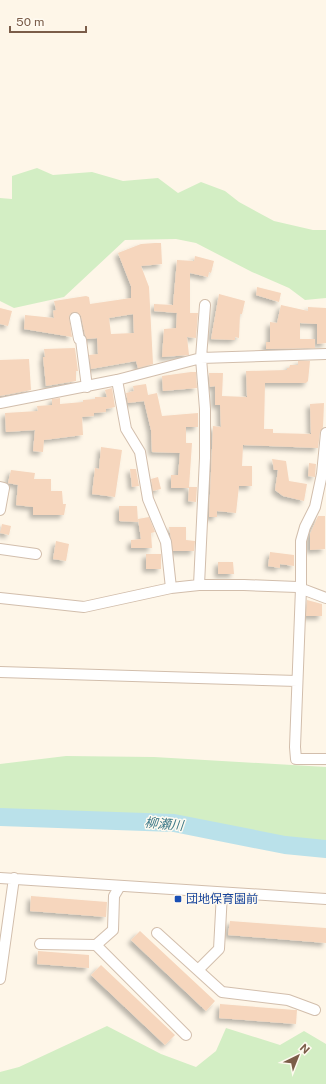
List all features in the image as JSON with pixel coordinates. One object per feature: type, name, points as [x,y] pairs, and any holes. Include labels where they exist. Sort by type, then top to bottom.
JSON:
[{"type":"street","points":[[199,585],[205,458],[205,409],[201,358],[206,305]]},
{"type":"street","points":[[76,318],[79,339],[81,340],[87,387]]},
{"type":"street","points":[[0,403],[87,387],[201,358],[326,357]]},
{"type":"street","points":[[117,380],[126,430],[140,452],[148,498],[166,542],[171,588]]},
{"type":"street","points":[[326,439],[322,474],[315,507],[305,527],[301,541],[301,588],[295,747],[296,759],[326,759]]},
{"type":"street","points":[[0,486],[4,488],[0,510]]},
{"type":"street","points":[[0,549],[36,554]]},
{"type":"street","points":[[0,598],[84,607],[171,588],[199,585],[244,584],[301,588],[326,598]]},
{"type":"street","points":[[0,672],[297,681]]},
{"type":"street","points":[[0,878],[326,899]]},
{"type":"street","points":[[0,979],[14,878]]},
{"type":"street","points":[[40,944],[96,945],[113,930],[114,896],[120,886]]},
{"type":"street","points":[[198,970],[219,949],[222,892]]},
{"type":"street","points":[[158,933],[222,992],[288,1000],[315,1010]]},
{"type":"street","points":[[96,945],[186,1035]]},
{"type":"green space","points":[[37,168],[53,175],[92,172],[123,181],[158,178],[178,193],[201,182],[225,191],[239,202],[274,221],[313,230],[326,230],[326,298],[305,300],[289,288],[252,272],[196,243],[176,239],[125,240],[64,297],[14,308],[0,301],[0,198],[12,199],[12,176]]},
{"type":"green space","points":[[66,756],[154,757],[326,767],[326,844],[174,823],[0,816],[0,764]]},
{"type":"green space","points":[[107,1026],[161,1054],[196,1067],[216,1051],[226,1028],[280,1045],[304,1031],[326,1044],[326,1084],[0,1084],[0,1072],[19,1067]]},
{"type":"building","points":[[161,243],[162,264],[141,266],[149,287],[153,364],[138,368],[136,361],[91,369],[89,355],[98,354],[97,338],[87,339],[81,316],[77,312],[71,313],[69,316],[72,337],[24,329],[25,315],[54,318],[53,311],[56,310],[54,301],[86,296],[89,297],[90,304],[131,298],[131,286],[118,253],[141,244]],"holes":[[[133,314],[134,333],[111,334],[109,318]]]},
{"type":"building","points":[[195,256],[214,261],[211,273],[209,272],[208,277],[190,273],[190,313],[198,313],[196,338],[187,337],[189,355],[162,357],[164,329],[176,328],[177,313],[154,311],[154,304],[173,305],[177,260],[194,261]]},
{"type":"building","points":[[257,287],[281,293],[279,302],[256,295]]},
{"type":"building","points":[[219,294],[245,301],[242,314],[240,314],[239,338],[235,337],[235,340],[211,339]]},
{"type":"building","points":[[281,305],[308,311],[308,307],[326,308],[326,343],[317,344],[317,324],[300,323],[300,339],[315,339],[315,348],[266,349],[266,342],[270,342],[270,322],[277,323]]},
{"type":"building","points":[[0,308],[12,311],[8,326],[0,324]]},
{"type":"building","points":[[75,348],[78,371],[76,371],[76,381],[46,386],[43,357],[45,357],[44,349]]},
{"type":"building","points":[[29,359],[31,390],[0,396],[0,360]]},
{"type":"building","points":[[298,361],[310,361],[308,381],[306,383],[265,383],[264,429],[273,429],[273,433],[311,434],[310,404],[324,403],[323,427],[320,432],[318,448],[243,445],[242,466],[252,466],[252,486],[239,486],[236,513],[217,511],[217,517],[209,517],[213,426],[221,427],[220,405],[215,405],[215,386],[210,387],[209,373],[223,373],[222,396],[247,397],[246,371],[287,370],[290,365],[298,365]]},
{"type":"building","points":[[196,372],[197,388],[163,391],[162,376]]},
{"type":"building","points":[[146,384],[148,395],[157,393],[162,416],[198,413],[198,427],[186,427],[186,443],[192,443],[189,487],[197,487],[196,502],[188,501],[189,488],[171,488],[171,475],[178,475],[180,453],[152,452],[151,430],[144,401],[128,403],[126,393],[134,391],[133,386]]},
{"type":"building","points":[[112,388],[115,407],[106,409],[106,412],[94,413],[94,416],[82,417],[83,435],[44,440],[43,452],[33,451],[35,430],[6,432],[5,413],[38,411],[37,406],[52,405],[52,399],[60,398],[60,404],[83,402],[83,400],[95,399],[95,397],[107,397],[105,390]]},
{"type":"building","points":[[101,447],[122,450],[115,497],[92,494],[95,468],[99,469]]},
{"type":"building","points":[[272,459],[286,461],[289,481],[307,484],[304,501],[283,496],[275,490],[278,470],[274,470]]},
{"type":"building","points":[[309,463],[316,464],[315,477],[308,476]]},
{"type":"building","points":[[130,469],[136,469],[139,486],[132,487]]},
{"type":"building","points":[[11,470],[35,473],[34,479],[51,479],[51,491],[62,491],[63,504],[66,504],[64,515],[33,515],[33,507],[16,505],[18,485],[8,483]]},
{"type":"building","points":[[158,477],[161,489],[153,491],[151,479]]},
{"type":"building","points":[[119,506],[137,506],[138,522],[119,521]]},
{"type":"building","points":[[318,516],[325,516],[325,549],[310,550],[310,534]]},
{"type":"building","points":[[149,517],[155,532],[151,533],[152,548],[131,548],[131,540],[141,539],[138,519]]},
{"type":"building","points":[[2,524],[11,526],[9,535],[0,533]]},
{"type":"building","points":[[169,527],[186,527],[186,540],[195,541],[194,551],[173,551]]},
{"type":"building","points":[[56,541],[69,544],[66,561],[53,559]]},
{"type":"building","points":[[270,552],[294,555],[294,566],[280,564],[280,568],[268,566]]},
{"type":"building","points":[[146,554],[161,554],[161,569],[146,569]]},
{"type":"building","points":[[218,562],[233,562],[234,574],[218,574]]},
{"type":"building","points":[[307,600],[322,604],[322,616],[306,616]]},
{"type":"building","points":[[31,896],[107,902],[106,917],[30,911]]},
{"type":"building","points":[[230,921],[326,928],[326,943],[228,935]]},
{"type":"building","points":[[140,931],[215,1001],[206,1011],[131,940]]},
{"type":"building","points":[[38,951],[89,955],[89,968],[37,964]]},
{"type":"building","points":[[101,965],[175,1035],[165,1045],[91,975]]},
{"type":"building","points":[[220,1004],[297,1010],[296,1024],[219,1018]]},
{"type":"waterway","name":"柳瀬川","points":[[0,817],[174,823],[285,845],[326,849]]},
{"type":"place","name":"団地保育園前","points":[[178,899]]}]
